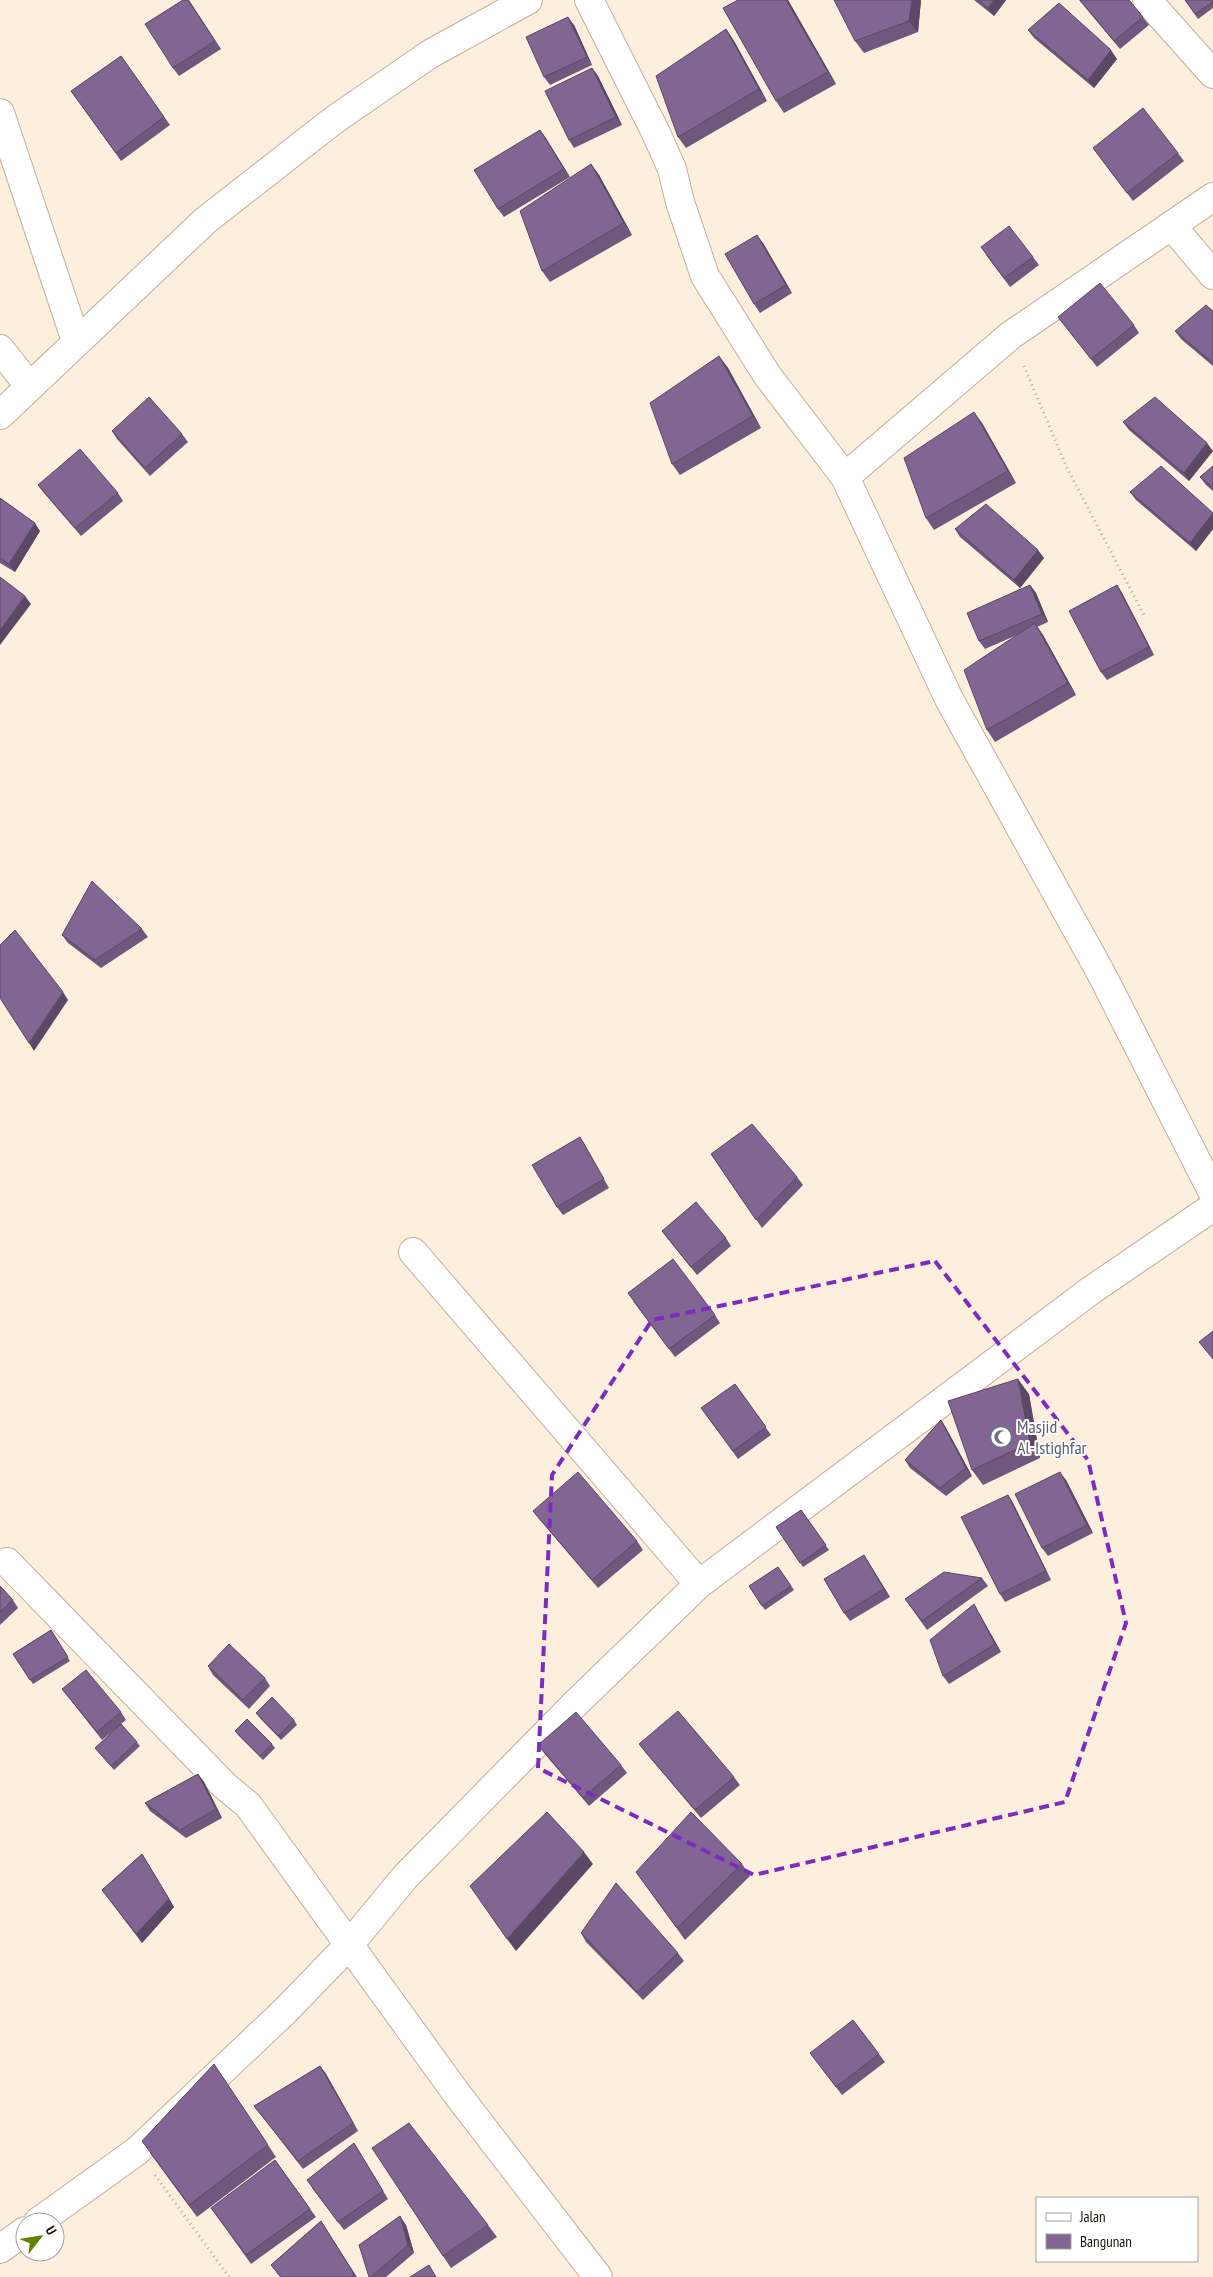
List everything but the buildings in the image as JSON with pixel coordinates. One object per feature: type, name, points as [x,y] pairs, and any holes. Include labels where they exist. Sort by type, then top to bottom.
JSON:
[{"type":"street","points":[[0,415],[206,220],[334,120],[430,54],[528,0]]},
{"type":"street","points":[[589,0],[656,133],[672,169],[680,202],[705,276],[767,375],[845,477],[949,699],[1101,974],[1213,1192]]},
{"type":"street","points":[[1147,0],[1213,74]]},
{"type":"street","points":[[0,113],[76,341]]},
{"type":"street","points":[[845,477],[1011,335],[1213,197]]},
{"type":"street","points":[[1172,226],[1213,276]]},
{"type":"street","points":[[0,349],[30,387]]},
{"type":"street","points":[[52,2212],[137,2151],[284,2012],[349,1945],[405,1877],[576,1703],[699,1584],[1090,1290],[1213,1207]]},
{"type":"street","points":[[413,1252],[699,1584]]},
{"type":"street","points":[[7,1562],[225,1786],[248,1805],[457,2094],[598,2277]]},
{"type":"street","points":[[0,2249],[15,2238]]},
{"type":"path","points":[[1011,335],[1066,466],[1145,617]]},
{"type":"path","points":[[137,2151],[229,2277]]},
{"type":"highlighted area","points":[[935,1261],[1088,1460],[1126,1623],[1065,1802],[754,1875],[538,1768],[552,1475],[652,1320]]},
{"type":"place","name":"Masjid Al-Istighfar","points":[[1001,1437]]}]
